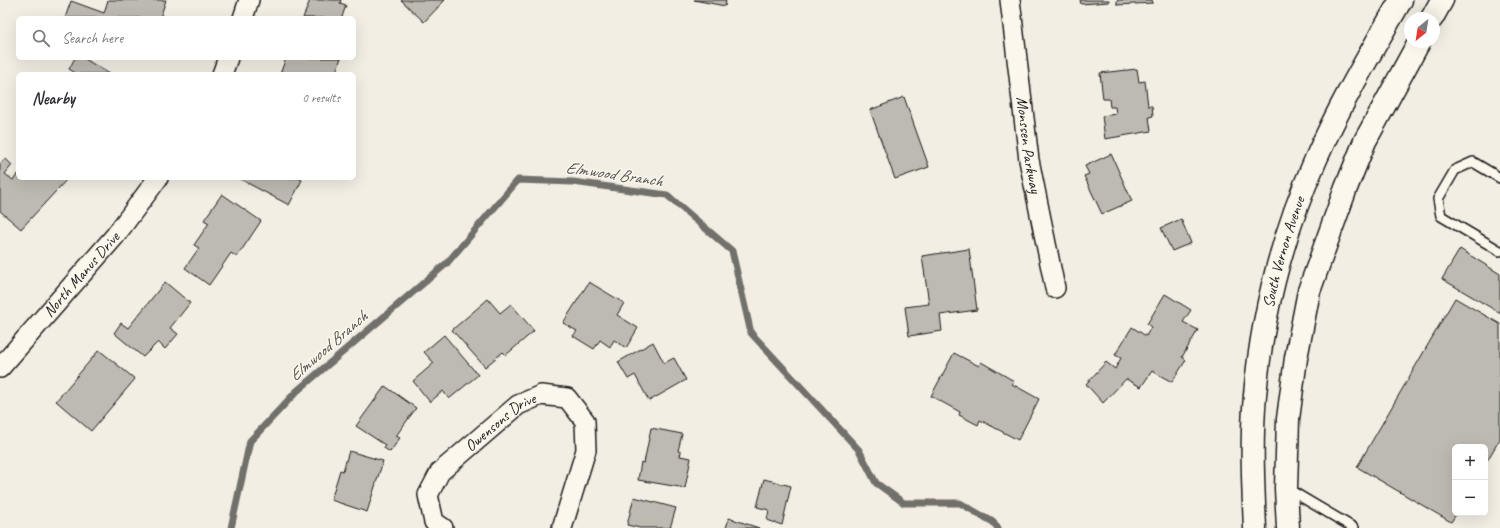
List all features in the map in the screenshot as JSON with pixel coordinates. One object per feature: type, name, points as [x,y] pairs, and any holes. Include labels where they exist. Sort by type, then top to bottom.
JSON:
[{"type":"main road","name":"South Vernon Avenue","points":[[1255,528],[1253,470],[1255,396],[1262,340],[1278,264],[1296,210],[1316,160],[1366,60],[1401,0]]},
{"type":"main road","points":[[1435,12],[1442,0]]},
{"type":"main road","name":"South Vernon Avenue","points":[[1288,528],[1286,488],[1288,419],[1296,358],[1310,291],[1346,188],[1363,148],[1416,48]]},
{"type":"street","points":[[244,16],[249,0]]},
{"type":"street","name":"Monssen Parkway","points":[[1010,0],[1029,160],[1055,288]]},
{"type":"street","points":[[223,72],[227,60]]},
{"type":"street","name":"North Manus Drive","points":[[0,368],[116,236],[157,180]]},
{"type":"street","name":"Owensons Drive","points":[[442,528],[434,522],[428,496],[440,472],[518,405],[541,395],[567,398],[585,420],[586,450],[562,528]]},
{"type":"lane","points":[[1500,178],[1474,162],[1455,170],[1438,199],[1441,216],[1500,251]]},
{"type":"lane","points":[[1286,488],[1354,528]]},
{"type":"building","points":[[108,0],[166,0],[161,16],[66,16],[71,1],[104,13]]},
{"type":"building","points":[[310,0],[341,0],[340,3],[346,5],[342,16],[304,16]]},
{"type":"building","points":[[401,0],[445,0],[424,22]]},
{"type":"building","points":[[694,0],[726,0],[725,6]]},
{"type":"building","points":[[1080,0],[1109,0],[1109,2],[1081,4]]},
{"type":"building","points":[[1117,0],[1152,0],[1153,3],[1117,5]]},
{"type":"building","points":[[74,60],[86,60],[107,72],[74,72],[69,69]]},
{"type":"building","points":[[285,60],[340,60],[336,72],[281,72]]},
{"type":"building","points":[[1137,69],[1139,82],[1145,81],[1148,106],[1152,106],[1153,116],[1149,117],[1151,131],[1105,139],[1102,116],[1116,114],[1115,107],[1110,107],[1109,99],[1103,99],[1100,73]]},
{"type":"building","points":[[904,97],[929,167],[895,179],[870,110]]},
{"type":"building","points":[[1111,154],[1132,201],[1102,214],[1084,176],[1089,174],[1085,166]]},
{"type":"building","points":[[5,158],[12,165],[5,174],[13,180],[16,176],[16,180],[66,180],[21,229],[0,211],[0,164]]},
{"type":"building","points":[[242,180],[302,180],[289,205]]},
{"type":"building","points":[[222,194],[261,221],[237,257],[231,253],[209,285],[185,268],[199,248],[194,245],[209,223],[204,220]]},
{"type":"building","points":[[1181,219],[1191,243],[1172,251],[1161,228]]},
{"type":"building","points":[[969,249],[977,310],[940,315],[942,331],[909,336],[905,307],[929,304],[922,256]]},
{"type":"building","points":[[1460,249],[1500,274],[1500,313],[1442,279]]},
{"type":"building","points":[[165,282],[190,303],[170,328],[178,334],[165,349],[158,342],[143,357],[114,333],[121,323],[128,328]]},
{"type":"building","points":[[589,282],[624,303],[617,315],[638,328],[626,348],[614,340],[610,347],[600,340],[594,349],[573,336],[577,331],[563,323]]},
{"type":"building","points":[[1165,294],[1191,310],[1183,322],[1198,330],[1182,357],[1186,360],[1172,382],[1152,371],[1141,387],[1126,379],[1103,403],[1086,384],[1106,362],[1115,369],[1121,358],[1115,355],[1132,327],[1146,336],[1151,327],[1147,324]]},
{"type":"building","points":[[1455,298],[1500,324],[1500,439],[1488,459],[1488,444],[1452,444],[1452,516],[1455,516],[1451,522],[1357,467]]},
{"type":"building","points":[[488,299],[500,313],[511,304],[534,331],[506,355],[503,352],[485,367],[452,330]]},
{"type":"building","points":[[444,335],[478,375],[449,399],[443,391],[430,402],[413,381],[434,363],[424,352]]},
{"type":"building","points":[[653,342],[664,363],[674,358],[686,380],[649,401],[635,375],[628,379],[618,362]]},
{"type":"building","points":[[99,350],[135,379],[91,431],[56,401]]},
{"type":"building","points":[[954,353],[979,366],[981,362],[1014,381],[1012,384],[1039,399],[1018,440],[980,420],[978,425],[959,415],[960,412],[931,396]]},
{"type":"building","points":[[385,386],[416,408],[396,436],[400,438],[390,452],[384,448],[385,445],[356,426]]},
{"type":"building","points":[[651,428],[682,434],[678,451],[681,452],[680,456],[691,458],[685,488],[638,480],[641,462],[644,463]]},
{"type":"building","points":[[349,451],[383,461],[367,512],[331,500],[340,470],[343,471]]},
{"type":"building","points":[[764,479],[791,486],[782,525],[767,520],[769,510],[757,507]]},
{"type":"building","points":[[634,497],[676,508],[670,528],[640,528],[627,525]]},
{"type":"building","points":[[729,518],[759,528],[726,528]]},
{"type":"waterway","name":"Elmwood Branch","points":[[231,528],[250,441],[297,391],[447,263],[518,180],[573,182],[667,195],[732,251],[751,333],[859,450],[876,483],[904,503],[960,503],[993,522],[998,528]]}]
